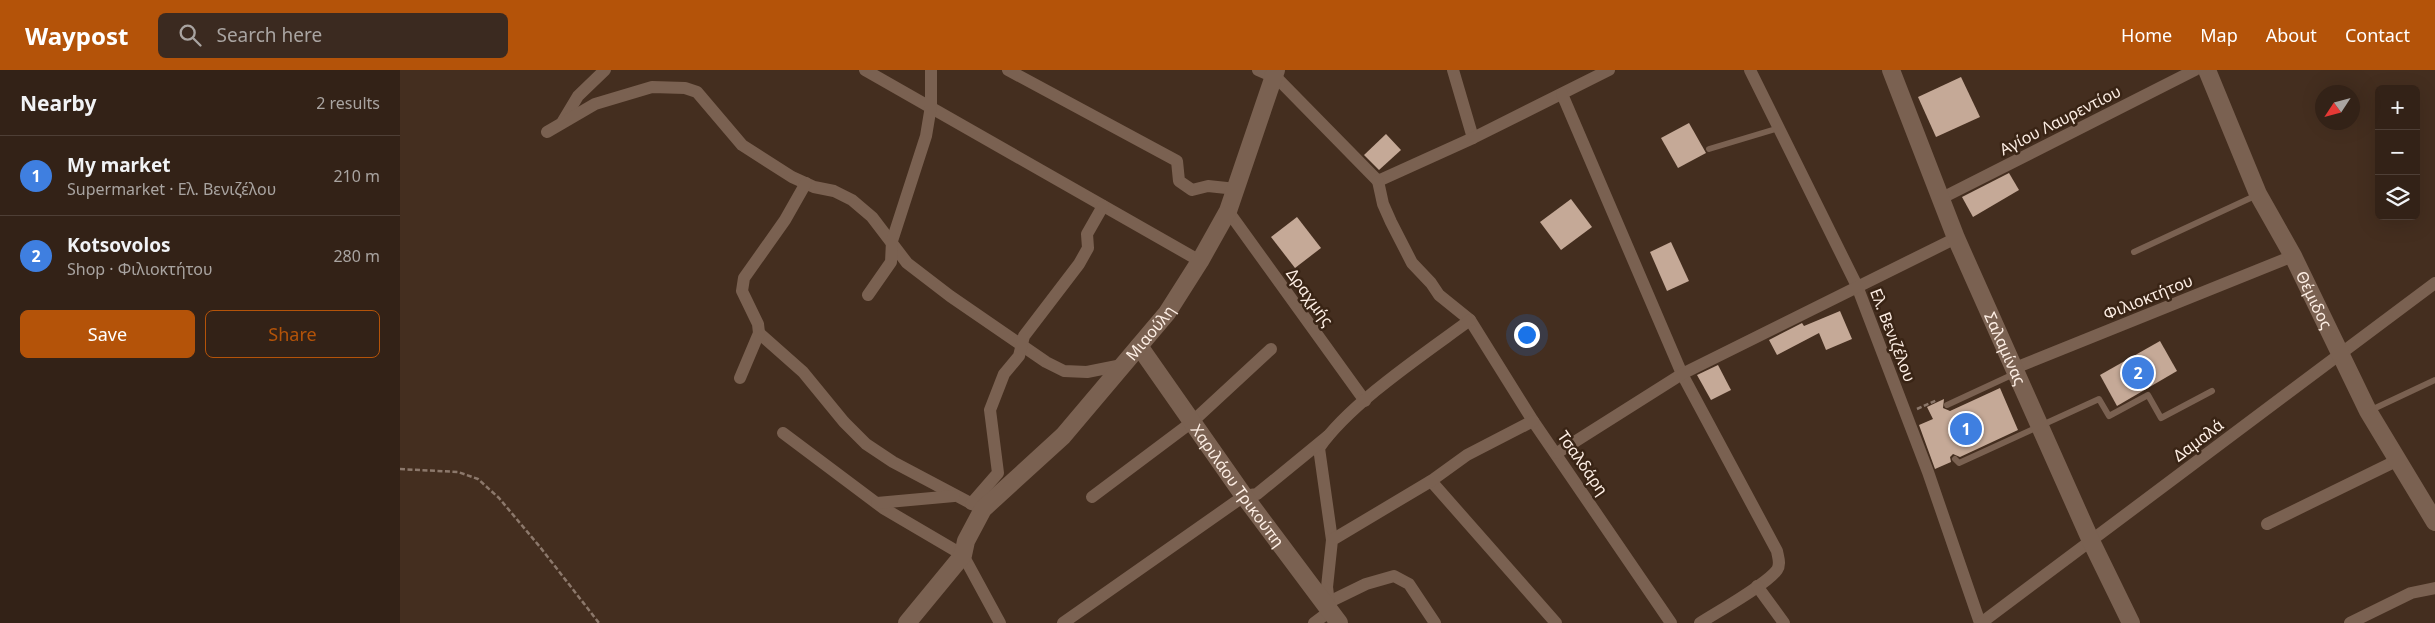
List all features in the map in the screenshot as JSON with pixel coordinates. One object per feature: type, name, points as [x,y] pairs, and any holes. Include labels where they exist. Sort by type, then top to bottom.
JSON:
[{"type":"street","points":[[563,121],[578,96],[605,70]]},
{"type":"street","points":[[866,70],[1200,261]]},
{"type":"street","points":[[868,295],[891,262],[892,241],[926,136],[931,106],[931,70]]},
{"type":"street","points":[[1008,70],[1177,161],[1179,181],[1192,190],[1208,186],[1236,189]]},
{"type":"street","points":[[1453,70],[1473,138]]},
{"type":"street","points":[[1269,72],[1378,181],[1473,138],[1562,94],[1591,74],[1609,70]]},
{"type":"street","name":"Ελ. Βενιζέλου","points":[[1750,70],[1856,286],[1928,472],[1981,623]]},
{"type":"street","name":"Σαλαμίνας","points":[[1890,70],[1956,238],[2091,540],[2131,623]]},
{"type":"street","name":"Αγίου Λαυρεντίου","points":[[1940,199],[2195,70]]},
{"type":"street","name":"Θέμιδος","points":[[2208,70],[2258,194],[2293,256],[2368,411],[2435,522]]},
{"type":"street","name":"Μιαούλη","points":[[963,555],[977,507],[997,494],[1048,452],[1167,313],[1200,261],[1228,211],[1269,72]]},
{"type":"street","points":[[547,132],[595,104],[636,91],[652,87],[685,88],[697,92],[742,145],[776,167],[806,183],[834,191],[852,200],[872,217],[907,262],[950,296],[1046,362],[1064,371],[1087,372],[1122,365]]},
{"type":"street","points":[[1562,94],[1682,374],[1777,551],[1780,562],[1778,570],[1700,623]]},
{"type":"street","name":"Τσαλδάρη","points":[[1378,181],[1383,204],[1412,263],[1431,283],[1439,295],[1470,320],[1533,421],[1557,453],[1671,623]]},
{"type":"street","points":[[740,378],[758,333],[758,324],[742,291],[744,278],[785,220],[806,183]]},
{"type":"street","points":[[758,333],[803,372],[844,422],[866,444],[954,496],[977,507],[998,473],[990,410],[1004,374],[1019,356],[1024,336],[1079,264],[1088,248],[1087,234],[1103,206]]},
{"type":"street","name":"Δραχμής","points":[[1228,211],[1365,401]]},
{"type":"street","points":[[1557,453],[1682,374],[1956,238]]},
{"type":"street","name":"Φιλιοκτήτου","points":[[2016,370],[2293,256]]},
{"type":"street","name":"Δαμαλά","points":[[1981,623],[2435,283]]},
{"type":"street","points":[[1063,623],[1244,496],[1257,494],[1275,482],[1365,401],[1470,320]]},
{"type":"street","name":"Χαριλάου Τρικούπη","points":[[1139,346],[1244,496],[1333,612]]},
{"type":"street","points":[[1092,497],[1192,422],[1271,349]]},
{"type":"street","points":[[1332,540],[1431,481],[1467,455],[1533,421]]},
{"type":"street","points":[[783,433],[877,503],[963,555],[1000,623]]},
{"type":"street","points":[[1328,436],[1319,448],[1332,540],[1327,587],[1333,612]]},
{"type":"street","points":[[2267,524],[2398,460]]},
{"type":"street","points":[[1431,481],[1556,623]]},
{"type":"street","points":[[877,503],[954,496]]},
{"type":"street","points":[[907,623],[963,555]]},
{"type":"street","points":[[1314,623],[1333,612],[1366,584],[1394,576],[1408,584],[1435,623]]},
{"type":"street","points":[[1757,586],[1784,623]]},
{"type":"street","points":[[2350,623],[2411,593],[2435,588]]},
{"type":"lane","points":[[1709,149],[1780,128]]},
{"type":"lane","points":[[2134,252],[2258,194]]},
{"type":"lane","points":[[1947,405],[2016,370]]},
{"type":"lane","points":[[2368,411],[2435,380]]},
{"type":"lane","points":[[1956,459],[1959,463],[2100,399],[2109,416],[2148,395],[2161,418],[2212,391]]},
{"type":"path","points":[[400,469],[458,472],[478,479],[499,498],[599,623]]},
{"type":"building","points":[[1961,77],[1980,117],[1936,137],[1918,97]]},
{"type":"building","points":[[1689,123],[1706,153],[1678,168],[1661,138]]},
{"type":"building","points":[[1386,134],[1401,150],[1379,170],[1364,155]]},
{"type":"building","points":[[2009,173],[2019,190],[1973,217],[1962,197]]},
{"type":"building","points":[[1571,199],[1592,227],[1561,250],[1540,222]]},
{"type":"building","points":[[1297,217],[1321,248],[1295,268],[1271,237]]},
{"type":"building","points":[[1671,242],[1689,281],[1667,291],[1650,252]]},
{"type":"building","points":[[1840,311],[1852,339],[1826,350],[1819,333],[1777,355],[1769,340],[1802,323],[1804,326]]},
{"type":"building","points":[[2160,341],[2177,371],[2117,406],[2100,375]]},
{"type":"building","points":[[1718,365],[1731,390],[1711,400],[1697,375]]},
{"type":"building","points":[[2000,388],[2018,430],[1960,457],[1953,454],[1950,457],[1951,462],[1935,469],[1919,425],[1933,419],[1927,407],[1944,399],[1943,408],[1950,411]]},
{"type":"place","name":"Kotsovolos","points":[[2138,373]]},
{"type":"place","name":"My market","points":[[1966,429]]}]
